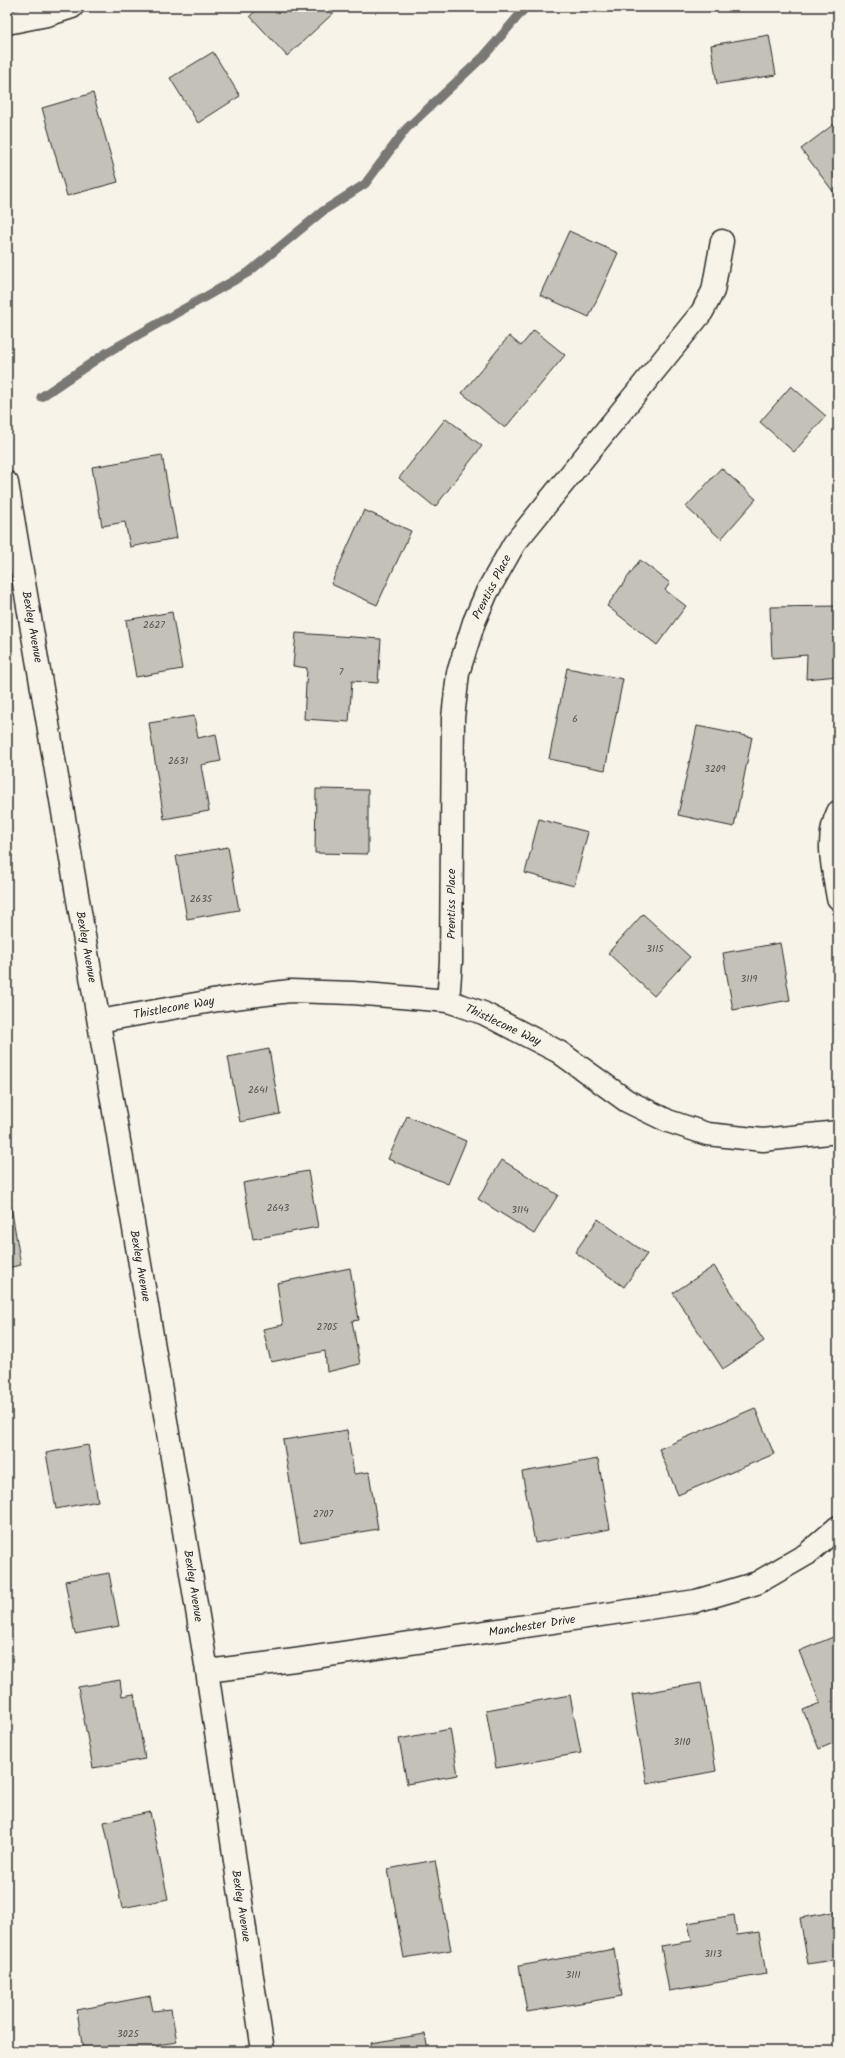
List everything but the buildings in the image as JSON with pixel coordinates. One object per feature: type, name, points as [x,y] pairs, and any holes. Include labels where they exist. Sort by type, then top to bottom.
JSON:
[{"type":"street","points":[[7,23],[47,15],[72,7]]},
{"type":"street","name":"Prentiss Place","points":[[448,1001],[451,962],[453,718],[458,674],[474,622],[487,592],[514,544],[702,312],[713,291],[722,241]]},
{"type":"street","name":"Bexley Avenue","points":[[7,483],[99,1021],[207,1671],[263,2051]]},
{"type":"street","points":[[838,812],[834,819],[830,850],[838,898]]},
{"type":"street","name":"Thistlecone Way","points":[[99,1021],[218,1000],[290,991],[353,993],[448,1001],[483,1013],[559,1052],[627,1101],[668,1121],[707,1134],[763,1140],[838,1132]]},
{"type":"street","name":"Manchester Drive","points":[[207,1671],[302,1659],[696,1601],[757,1583],[807,1554],[838,1526]]},
{"type":"waterway","points":[[41,397],[106,353],[249,272],[323,211],[365,184],[406,129],[484,56],[526,7]]}]
